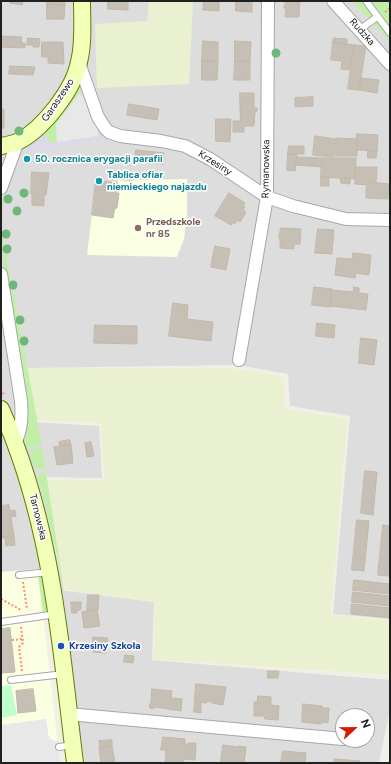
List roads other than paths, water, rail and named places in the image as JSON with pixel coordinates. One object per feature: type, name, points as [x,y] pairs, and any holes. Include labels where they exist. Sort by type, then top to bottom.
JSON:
[{"type":"street","name":"Garaszewo","points":[[18,141],[41,125],[72,81],[79,64],[81,49],[82,1]]},
{"type":"street","name":"Rymanowska","points":[[239,360],[267,197],[268,1]]},
{"type":"street","name":"Rudzka","points":[[333,1],[390,64]]},
{"type":"street","name":"Krzesiny","points":[[79,64],[98,117],[109,132],[120,136],[161,141],[184,146],[210,160],[267,197],[293,206],[346,220],[390,220]]},
{"type":"street","points":[[1,146],[18,141]]},
{"type":"street","points":[[1,188],[18,141]]},
{"type":"street","points":[[1,274],[21,401],[22,421],[20,434],[16,443]]},
{"type":"street","name":"Tarnowska","points":[[1,409],[16,443],[33,495],[50,572],[57,614],[68,714],[66,746],[75,763]]},
{"type":"street","points":[[68,714],[335,738]]},
{"type":"lane","points":[[366,1],[390,32]]},
{"type":"lane","points":[[359,30],[377,17]]},
{"type":"lane","points":[[21,574],[50,572]]},
{"type":"lane","points":[[1,622],[57,614]]},
{"type":"lane","points":[[11,680],[64,674]]},
{"type":"place","name":"50. rocznica erygacji parafii","points":[[27,159]]},
{"type":"place","name":"Tablica ofiar niemieckiego najazdu","points":[[99,181]]},
{"type":"place","name":"Przedszkole nr 85","points":[[138,228]]},
{"type":"place","name":"Krzesiny Szkoła","points":[[61,646]]}]
